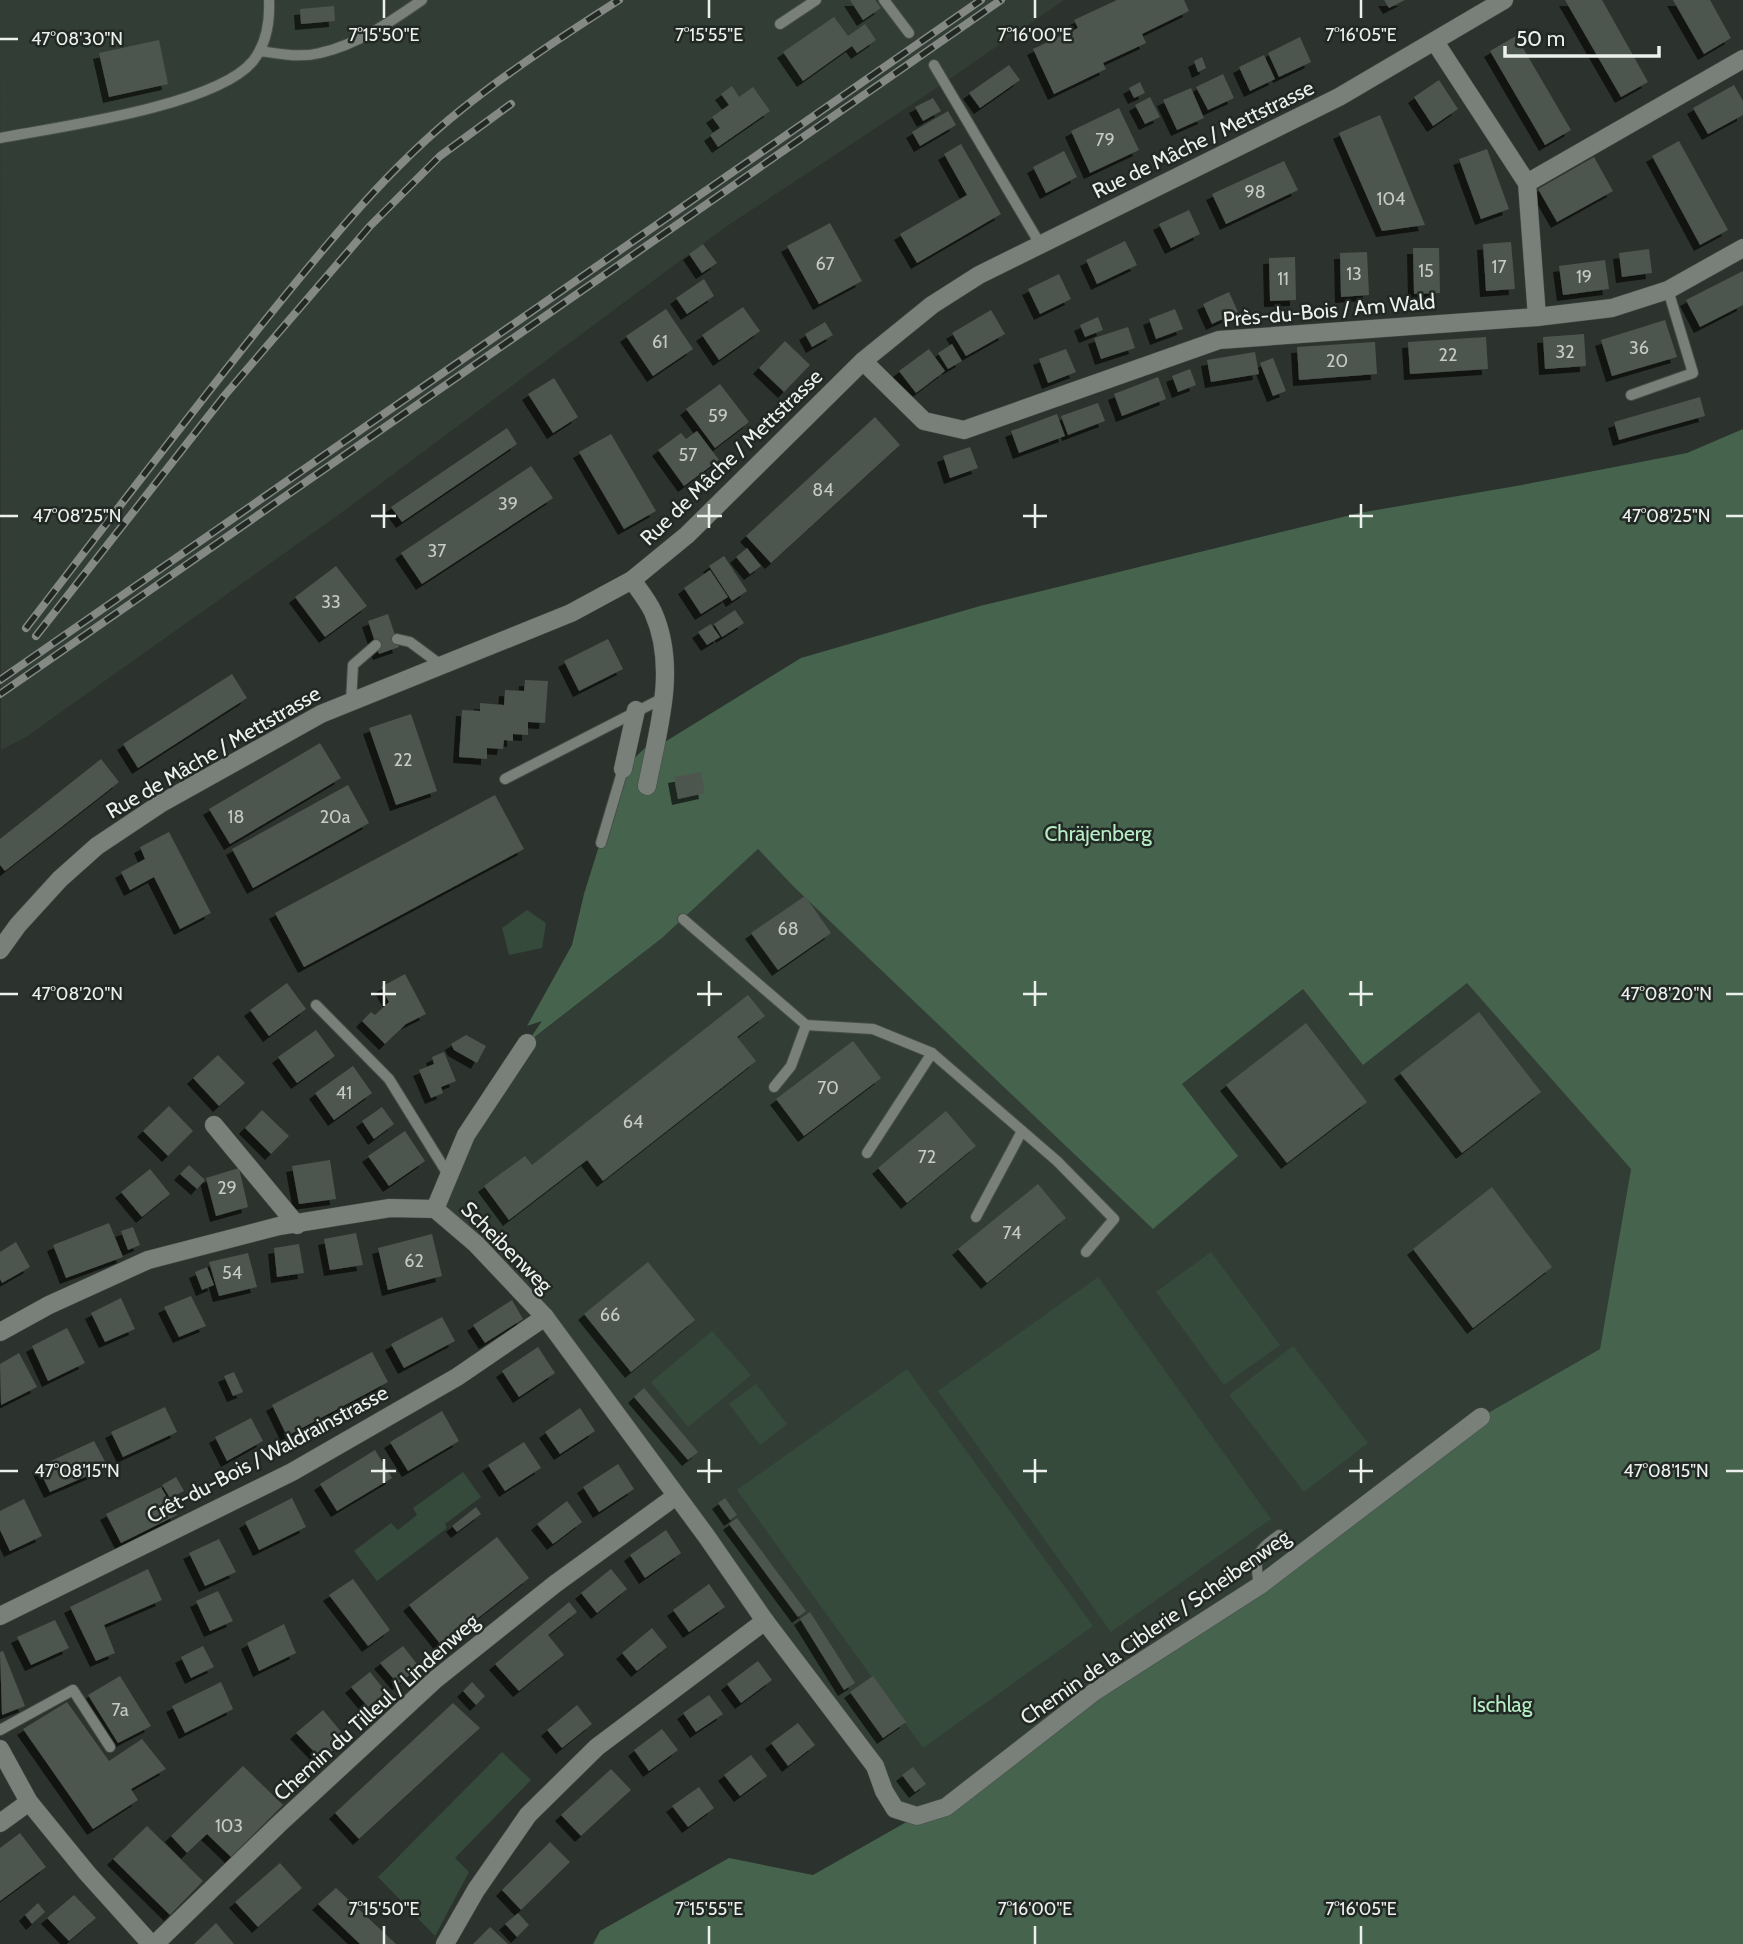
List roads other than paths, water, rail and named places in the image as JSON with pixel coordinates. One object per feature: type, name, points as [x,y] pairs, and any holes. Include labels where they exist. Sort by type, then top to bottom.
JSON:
[{"type":"street","name":"Rue de Mâche / Mettstrasse","points":[[0,950],[18,925],[60,879],[111,836],[160,804],[321,714],[571,613],[632,580],[687,535],[863,361],[932,304],[979,275],[1339,97],[1504,0]]},
{"type":"street","points":[[1434,42],[1527,183],[1537,317]]},
{"type":"street","points":[[1527,183],[1743,59]]},
{"type":"street","name":"Près-du-Bois / Am Wald","points":[[863,361],[924,421],[964,430],[1219,340],[1537,317],[1612,308],[1668,290],[1743,247]]},
{"type":"street","points":[[632,580],[653,612],[665,671],[665,697],[647,786]]},
{"type":"street","points":[[623,769],[636,710]]},
{"type":"street","points":[[0,1332],[49,1305],[148,1260],[279,1226],[390,1208],[435,1209],[466,1135],[527,1043]]},
{"type":"street","points":[[214,1125],[297,1224]]},
{"type":"street","name":"Scheibenweg","points":[[435,1209],[476,1244],[545,1317]]},
{"type":"street","name":"Chemin de la Ciblerie / Scheibenweg","points":[[545,1317],[765,1620],[875,1766],[884,1791],[895,1809],[917,1816],[946,1807],[1094,1692],[1259,1586],[1481,1417]]},
{"type":"street","name":"Crêt-du-Bois / Waldrainstrasse","points":[[0,1616],[292,1472],[457,1377],[545,1317]]},
{"type":"street","name":"Chemin du Tilleul / Lindenweg","points":[[153,1944],[436,1679],[555,1584],[676,1496]]},
{"type":"street","points":[[445,1944],[476,1890],[528,1815],[597,1747],[765,1620]]},
{"type":"street","points":[[0,1749],[30,1802],[87,1872],[153,1944]]},
{"type":"street","points":[[0,1823],[30,1802]]},
{"type":"lane","points":[[0,138],[120,116],[205,90],[252,63],[260,51],[268,27],[269,0]]},
{"type":"lane","points":[[260,51],[304,55],[330,50],[390,21],[422,0]]},
{"type":"lane","points":[[780,24],[817,0]]},
{"type":"lane","points":[[884,0],[909,33]]},
{"type":"lane","points":[[933,65],[1040,244]]},
{"type":"lane","points":[[1631,395],[1693,373],[1668,290]]},
{"type":"lane","points":[[397,639],[410,642],[441,665]]},
{"type":"lane","points":[[351,702],[354,665],[376,645]]},
{"type":"lane","points":[[551,747],[665,697]]},
{"type":"lane","points":[[505,779],[636,710]]},
{"type":"lane","points":[[601,843],[623,769]]},
{"type":"lane","points":[[683,919],[806,1025],[873,1029],[932,1053],[1057,1161],[1114,1219],[1086,1252]]},
{"type":"lane","points":[[316,1005],[389,1079],[449,1176]]},
{"type":"lane","points":[[774,1087],[791,1066],[806,1025]]},
{"type":"lane","points":[[867,1153],[932,1053]]},
{"type":"lane","points":[[976,1217],[1022,1131]]},
{"type":"lane","points":[[1259,1586],[1257,1555],[1263,1546],[1279,1535]]},
{"type":"lane","points":[[0,1730],[73,1690],[110,1747]]},
{"type":"railway","points":[[26,628],[267,318],[384,182],[435,132],[481,94],[619,0]]},
{"type":"railway","points":[[0,680],[981,0]]},
{"type":"railway","points":[[0,694],[1001,0]]},
{"type":"railway","points":[[36,636],[225,395],[370,226],[440,156],[511,104]]},
{"type":"park label","name":"Chräjenberg","points":[[1098,833]]},
{"type":"park label","name":"Ischlag","points":[[1502,1704]]}]
